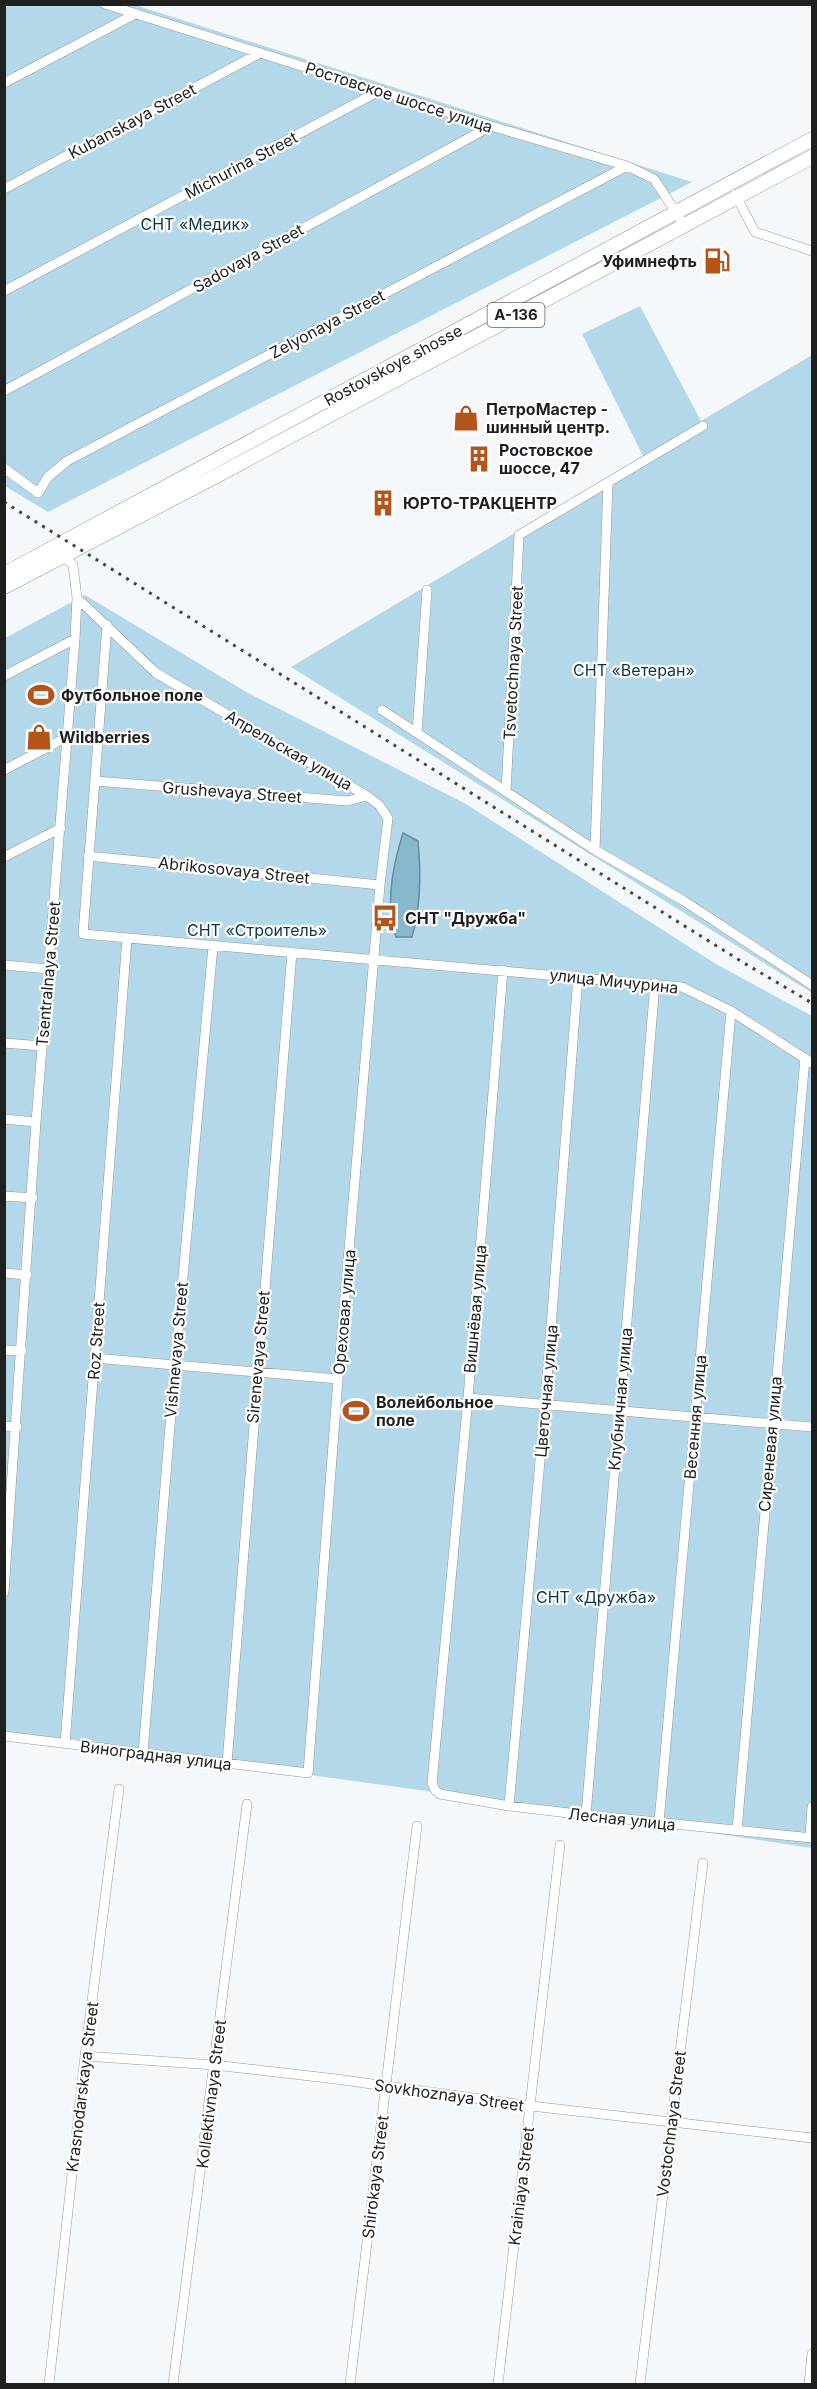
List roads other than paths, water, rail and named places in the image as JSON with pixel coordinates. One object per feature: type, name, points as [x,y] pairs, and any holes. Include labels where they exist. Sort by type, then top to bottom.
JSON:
[{"type":"highway","name":"Rostovskoye shosse","points":[[4,587],[57,552],[813,139]]},
{"type":"highway","name":"Rostovskoye shosse","points":[[4,574],[57,552],[220,474],[813,157]]},
{"type":"street","name":"Ростовское шоссе улица","points":[[105,4],[491,126],[627,166],[654,179],[685,226]]},
{"type":"street","points":[[4,83],[135,14]]},
{"type":"street","name":"Kubanskaya Street","points":[[4,189],[260,53]]},
{"type":"street","name":"Michurina Street","points":[[4,291],[381,90]]},
{"type":"street","name":"Sadovaya Street","points":[[4,391],[491,126]]},
{"type":"street","name":"Zelyonaya Street","points":[[4,468],[38,493],[48,477],[66,461],[627,166]]},
{"type":"street","points":[[730,183],[755,232],[813,251]]},
{"type":"street","points":[[595,850],[608,483],[703,426]]},
{"type":"street","name":"Tsvetochnaya Street","points":[[506,792],[519,535],[608,483]]},
{"type":"street","name":"Tsentralnaya Street","points":[[4,1592],[7,1503],[17,1426],[36,1122],[75,639],[74,565],[57,552]]},
{"type":"street","points":[[417,733],[427,590]]},
{"type":"street","name":"Апрельская улица","points":[[76,598],[156,673],[379,805],[388,818],[374,959]]},
{"type":"street","points":[[88,856],[107,625]]},
{"type":"street","points":[[4,676],[75,639]]},
{"type":"street","points":[[382,710],[595,850],[684,901],[813,985]]},
{"type":"street","points":[[4,770],[67,737]]},
{"type":"street","name":"Grushevaya Street","points":[[95,782],[347,801],[367,796]]},
{"type":"street","points":[[4,857],[61,828]]},
{"type":"street","name":"Abrikosovaya Street","points":[[88,856],[380,885]]},
{"type":"street","name":"улица Мичурина","points":[[88,856],[83,934],[682,987],[731,1011],[809,1060]]},
{"type":"street","name":"Roz Street","points":[[64,1744],[128,938]]},
{"type":"street","name":"Vishnevaya Street","points":[[143,1753],[213,946]]},
{"type":"street","name":"Sirenevaya Street","points":[[227,1763],[292,952]]},
{"type":"street","name":"Ореховая улица","points":[[308,1773],[338,1379],[374,959]]},
{"type":"street","points":[[4,965],[49,969]]},
{"type":"street","name":"Вишнёвая улица","points":[[435,1790],[432,1784],[468,1398],[503,970]]},
{"type":"street","name":"Цветочная улица","points":[[509,1806],[545,1405],[578,976]]},
{"type":"street","name":"Клубничная улица","points":[[586,1815],[655,983]]},
{"type":"street","name":"Весенняя улица","points":[[658,1822],[731,1011]]},
{"type":"street","points":[[4,1043],[42,1046]]},
{"type":"street","name":"Сиреневая улица","points":[[737,1830],[771,1424],[809,1060]]},
{"type":"street","points":[[4,1119],[36,1122]]},
{"type":"street","points":[[4,1196],[33,1198]]},
{"type":"street","points":[[4,1273],[27,1275]]},
{"type":"street","points":[[4,1350],[22,1351]]},
{"type":"street","points":[[94,1358],[338,1379]]},
{"type":"street","points":[[468,1398],[813,1427]]},
{"type":"street","points":[[4,1426],[17,1426]]},
{"type":"street","name":"Виноградная улица","points":[[4,1736],[308,1773]]},
{"type":"street","name":"Krasnodarskaya Street","points":[[49,2385],[85,2056],[119,1789]]},
{"type":"street","name":"Лесная улица","points":[[435,1790],[440,1794],[509,1806],[811,1838]]},
{"type":"street","name":"Kollektivnaya Street","points":[[174,2385],[247,1803]]},
{"type":"street","points":[[811,1838],[813,1807]]},
{"type":"street","name":"Shirokaya Street","points":[[350,2385],[417,1826]]},
{"type":"street","name":"Krainiaya Street","points":[[498,2385],[560,1845]]},
{"type":"street","name":"Vostochnaya Street","points":[[640,2385],[704,1863]]},
{"type":"street","name":"Sovkhoznaya Street","points":[[85,2056],[214,2065],[531,2106],[813,2138]]},
{"type":"street","points":[[811,2379],[813,2354]]},
{"type":"railway","points":[[4,502],[744,963],[812,1003]]},
{"type":"place","name":"Уфимнефть","points":[[717,261]]},
{"type":"place","name":"ПетроМастер - шинный центр.","points":[[466,418]]},
{"type":"place","name":"Ростовское шоссе, 47","points":[[479,459]]},
{"type":"place","name":"ЮРТО-ТРАКЦЕНТР","points":[[383,503]]},
{"type":"place","name":"Футбольное поле","points":[[41,695]]},
{"type":"place","name":"Wildberries","points":[[39,737]]},
{"type":"place","name":"СНТ \"Дружба\"","points":[[385,918]]},
{"type":"place","name":"Волейбольное поле","points":[[356,1411]]},
{"type":"park label","name":"СНТ «Медик»","points":[[195,224]]},
{"type":"park label","name":"СНТ «Ветеран»","points":[[634,670]]},
{"type":"park label","name":"СНТ «Строитель»","points":[[257,930]]},
{"type":"park label","name":"СНТ «Дружба»","points":[[596,1597]]}]
